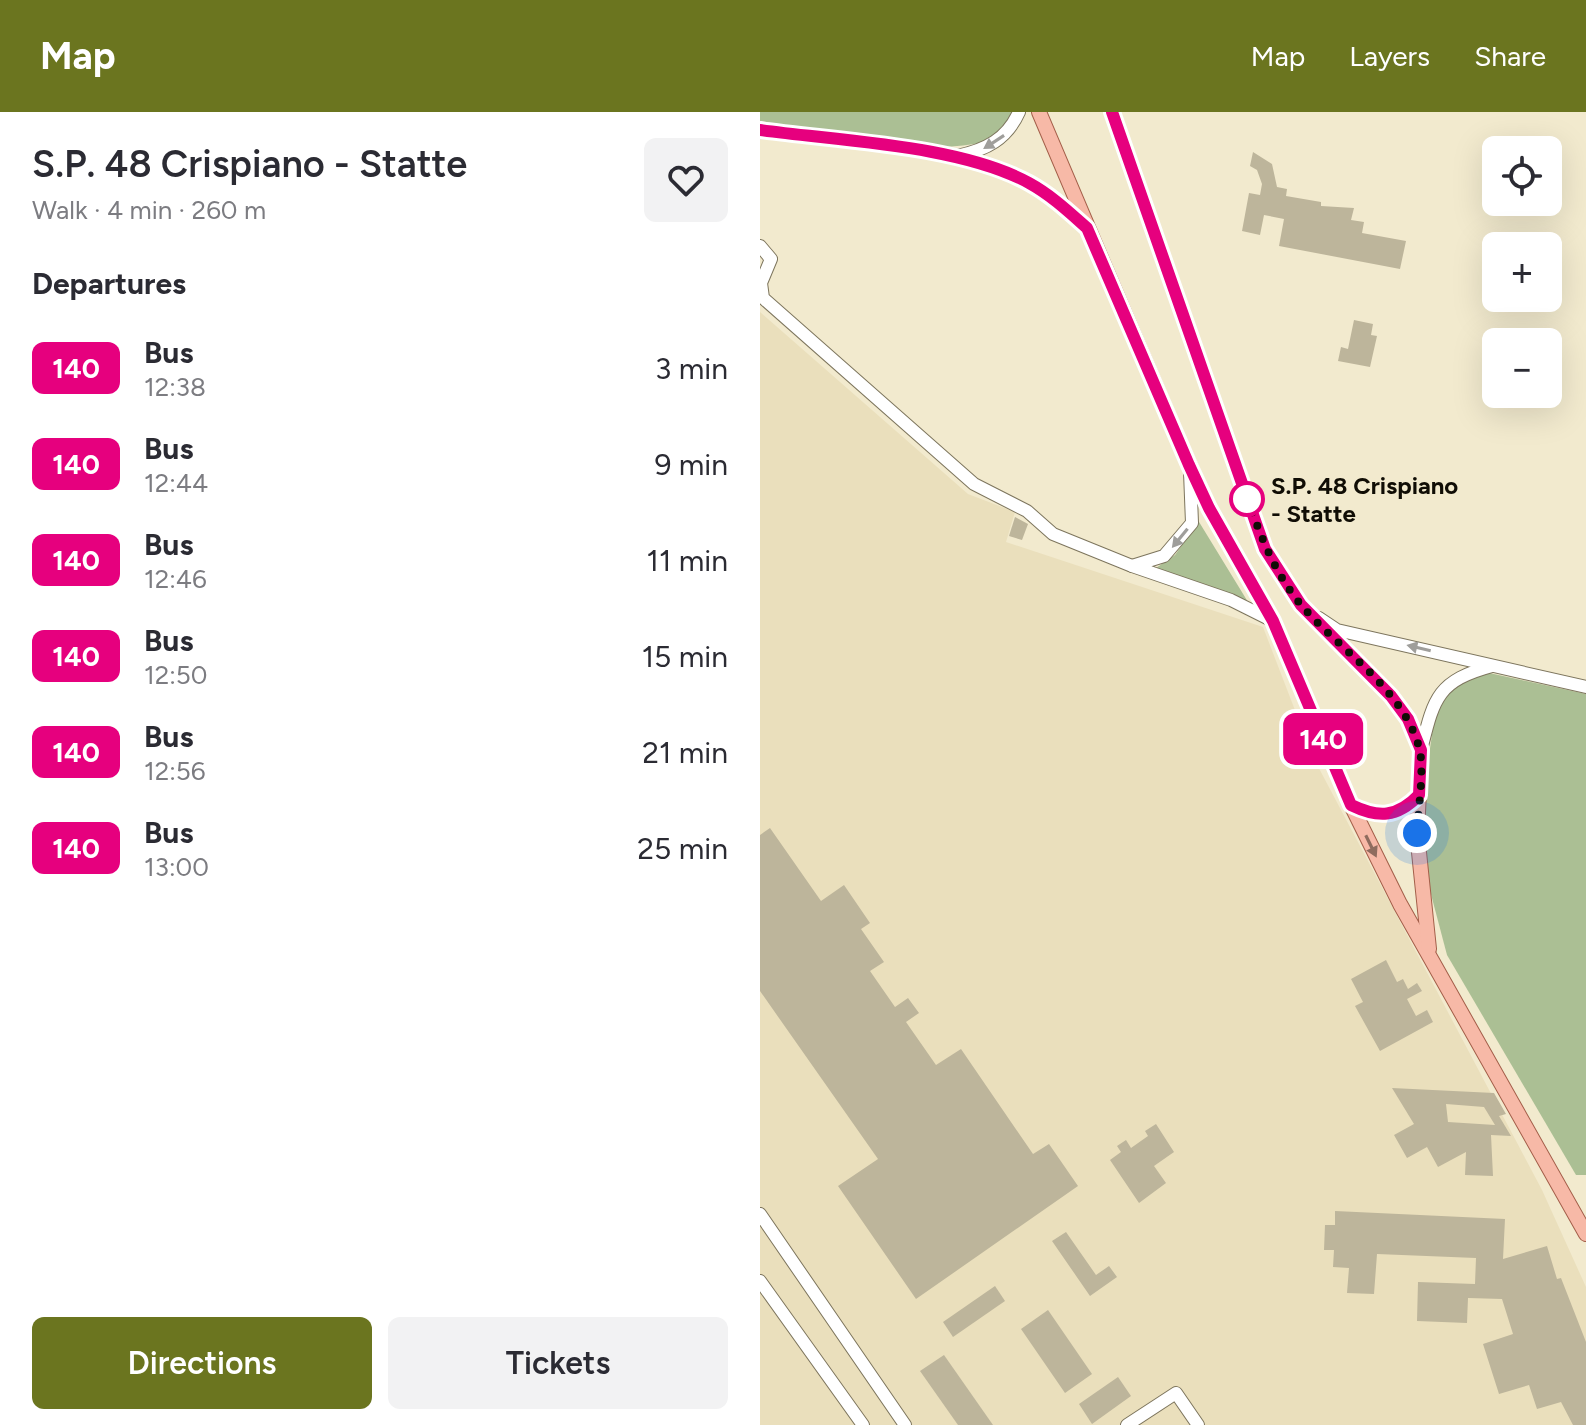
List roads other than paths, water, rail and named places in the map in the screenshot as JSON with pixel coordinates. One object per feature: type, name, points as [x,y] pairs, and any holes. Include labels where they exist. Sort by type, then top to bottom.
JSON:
[{"type":"main road","points":[[1039,112],[1189,465],[1209,508],[1273,621],[1351,805],[1400,904],[1586,1234]]},
{"type":"main road","points":[[1112,112],[1265,549],[1301,605],[1391,696],[1408,719],[1421,750],[1417,833],[1430,954]]},
{"type":"main road","points":[[1351,805],[1370,814],[1385,815],[1405,809],[1419,795]]},
{"type":"street","points":[[956,157],[978,152],[1010,131],[1019,112]]},
{"type":"street","points":[[760,130],[956,157],[1027,181],[1058,201],[1087,228]]},
{"type":"street","points":[[760,246],[771,259],[761,283],[763,298],[974,484],[1027,511],[1053,534],[1132,566],[1231,600],[1273,621]]},
{"type":"street","points":[[1132,566],[1164,556],[1192,523],[1189,465]]},
{"type":"street","points":[[1301,605],[1337,630],[1586,687]]},
{"type":"street","points":[[1421,750],[1439,695],[1459,675],[1495,665]]},
{"type":"street","points":[[760,1214],[905,1424]]},
{"type":"street","points":[[760,1281],[863,1425]]},
{"type":"street","points":[[1127,1425],[1176,1393],[1198,1425]]},
{"type":"place","name":"S.P. 48 Crispiano - Statte","points":[[1247,499]]}]
